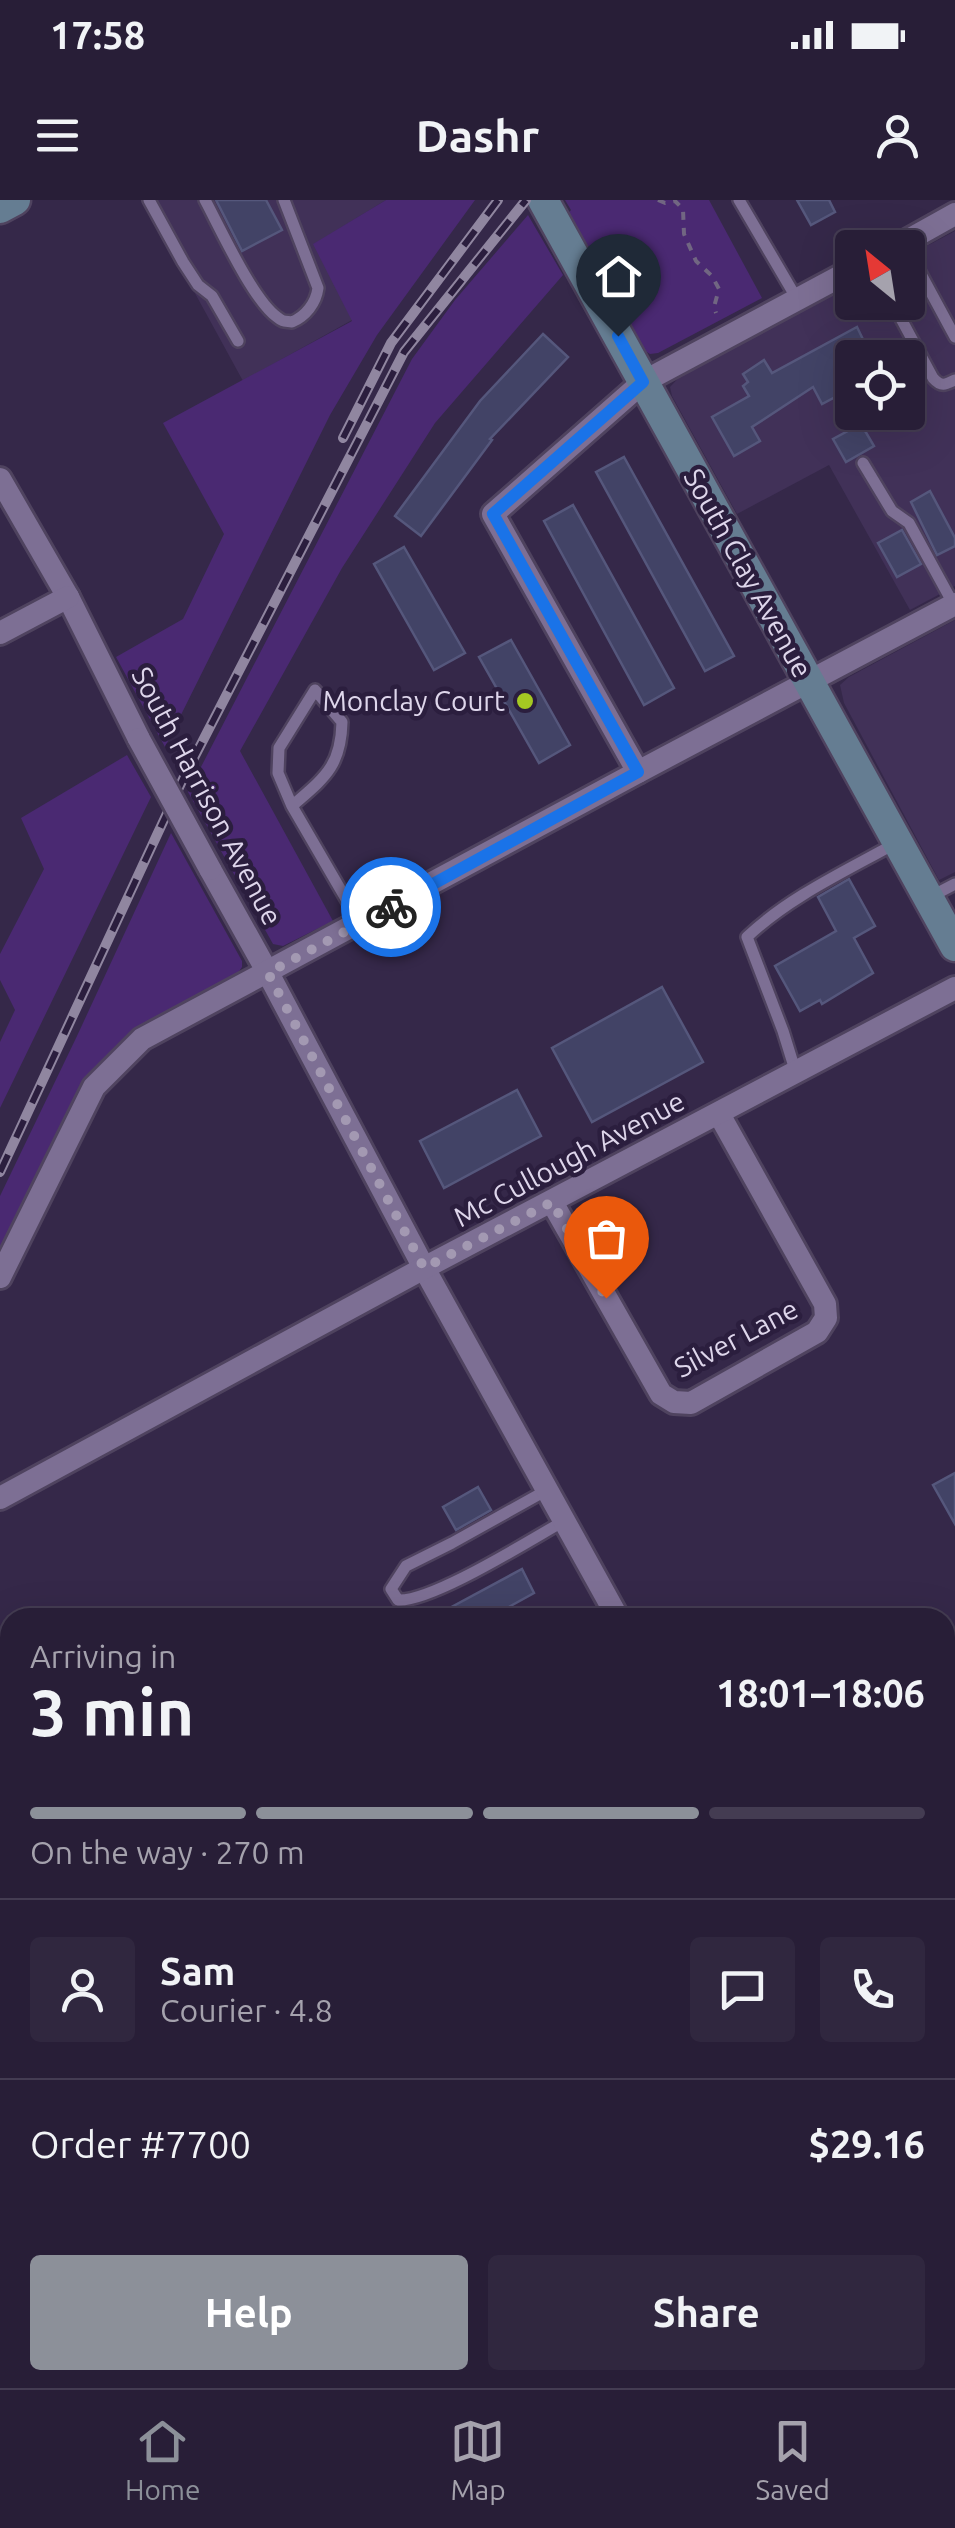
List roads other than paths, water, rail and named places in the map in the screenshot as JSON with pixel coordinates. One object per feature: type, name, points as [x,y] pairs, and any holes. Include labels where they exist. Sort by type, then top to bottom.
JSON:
[{"type":"street","points":[[0,208],[15,200]]},
{"type":"street","name":"South Clay Avenue","points":[[548,210],[897,842],[942,891],[955,946]]},
{"type":"street","points":[[925,233],[955,214]]},
{"type":"street","points":[[638,772],[493,514],[643,382],[835,279]]},
{"type":"street","name":"South Harrison Avenue","points":[[0,479],[68,597],[139,739],[424,1268],[612,1608]]},
{"type":"street","points":[[0,633],[68,597]]},
{"type":"street","points":[[0,1276],[94,1087],[142,1039],[955,605]]},
{"type":"street","name":"Mc Cullough Avenue","points":[[0,1498],[424,1268],[955,988]]},
{"type":"street","name":"Silver Lane","points":[[552,1202],[661,1394],[674,1402],[691,1402],[817,1332],[826,1318],[825,1304],[718,1114]]},
{"type":"lane","points":[[149,200],[183,262],[198,285],[212,296],[238,341]]},
{"type":"lane","points":[[204,200],[261,299],[281,321],[292,322],[308,310],[318,288],[284,200]]},
{"type":"lane","points":[[739,200],[797,299]]},
{"type":"lane","points":[[925,285],[955,337]]},
{"type":"lane","points":[[902,320],[938,384],[955,380]]},
{"type":"lane","points":[[863,463],[892,511],[909,524],[955,605]]},
{"type":"lane","points":[[292,806],[326,776],[341,746],[342,722],[315,690],[279,748],[278,772],[292,806],[360,923]]},
{"type":"lane","points":[[796,1073],[747,937],[795,900],[897,842]]},
{"type":"lane","points":[[547,1490],[406,1566],[391,1590],[398,1600],[411,1600],[442,1588],[564,1521]]},
{"type":"railway","points":[[343,438],[391,343],[498,200]]},
{"type":"railway","points":[[0,1172],[183,779],[404,352],[526,200]]},
{"type":"place","name":"Monclay Court","points":[[525,701]]}]
